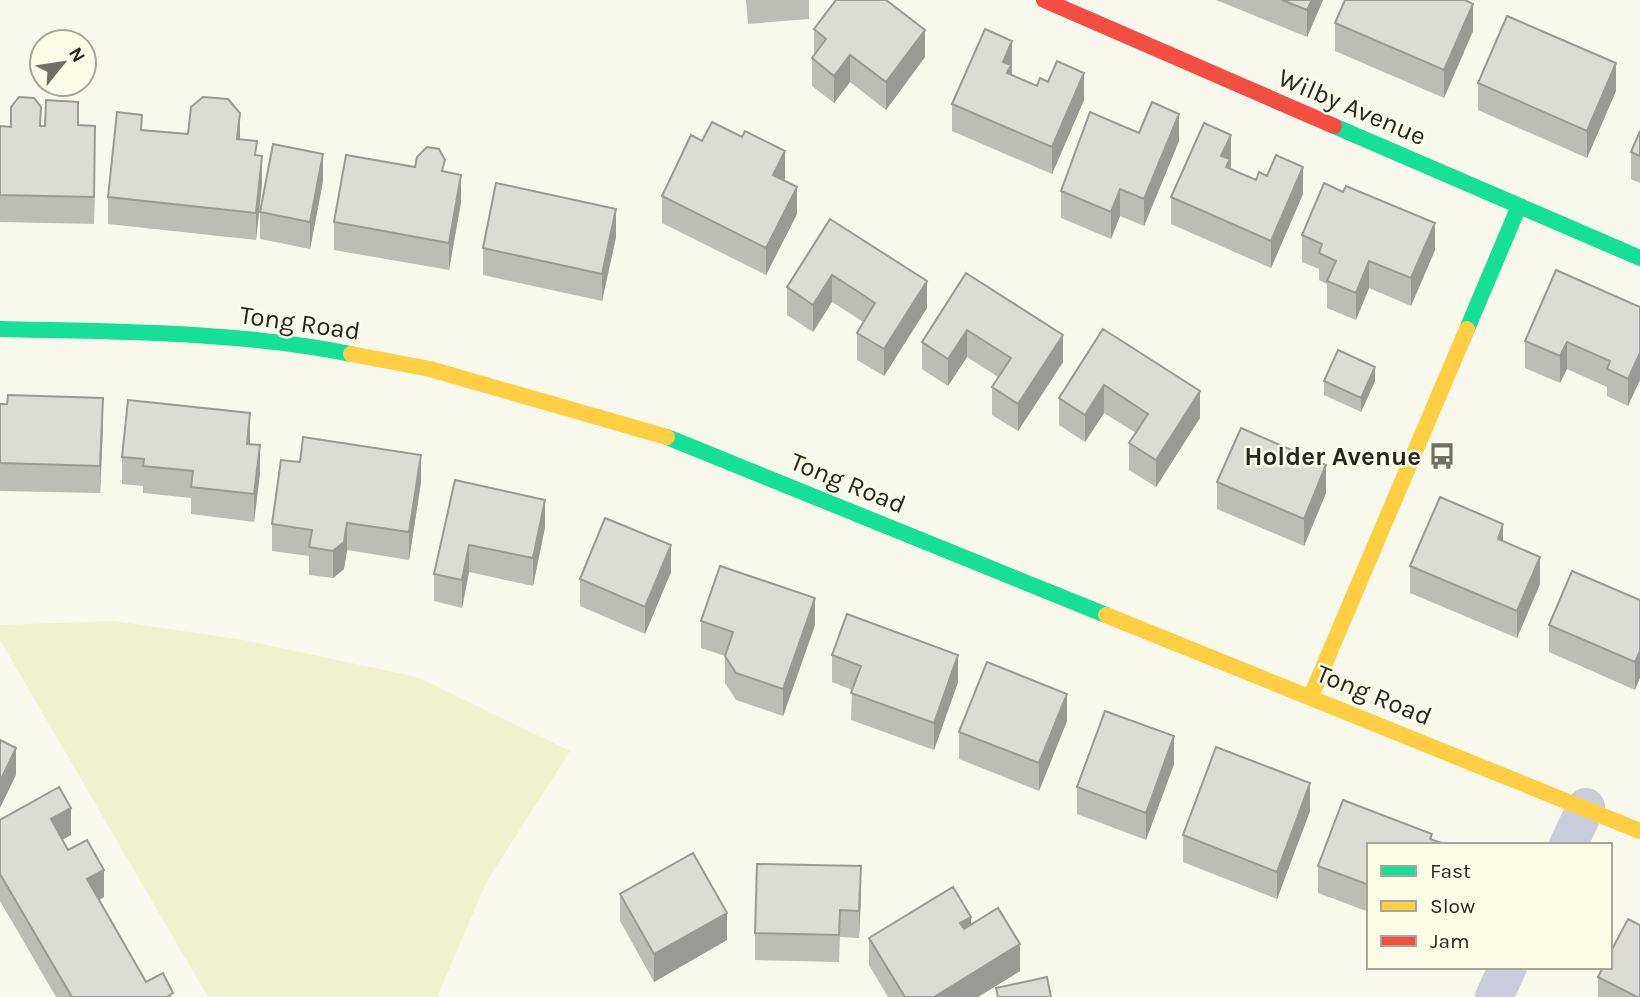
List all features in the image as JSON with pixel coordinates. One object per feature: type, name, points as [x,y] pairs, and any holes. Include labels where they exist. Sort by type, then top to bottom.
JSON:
[{"type":"street","name":"Wilby Avenue","points":[[1044,0],[1640,258]]},
{"type":"street","points":[[1311,696],[1519,206]]},
{"type":"street","name":"Tong Road","points":[[0,329],[203,334],[306,345],[430,369],[649,429],[1640,831]]},
{"type":"street","points":[[1569,843],[1586,807]]},
{"type":"street","points":[[1494,997],[1507,969]]},
{"type":"green space","points":[[114,621],[244,640],[417,677],[570,751],[487,881],[437,997],[208,997],[0,640],[0,625]]},
{"type":"building","points":[[836,0],[886,0],[925,30],[886,82],[850,55],[834,76],[812,58],[826,39],[814,29]]},
{"type":"building","points":[[1282,0],[1312,0],[1307,10]]},
{"type":"building","points":[[1345,0],[1465,0],[1473,4],[1444,70],[1335,23]]},
{"type":"building","points":[[1507,16],[1616,63],[1587,131],[1478,83]]},
{"type":"building","points":[[985,29],[1012,41],[1003,62],[1011,65],[1007,73],[1037,86],[1040,78],[1048,82],[1057,61],[1084,73],[1052,147],[952,104]]},
{"type":"building","points":[[19,97],[34,98],[41,107],[40,126],[45,126],[46,100],[78,102],[78,125],[95,126],[94,197],[0,195],[0,126],[11,127],[11,107]]},
{"type":"building","points":[[203,97],[228,99],[240,113],[237,139],[257,141],[255,155],[262,156],[256,213],[108,197],[117,112],[142,115],[141,130],[188,134],[191,107]]},
{"type":"building","points":[[1152,102],[1179,114],[1144,199],[1120,189],[1111,212],[1061,191],[1090,112],[1139,133]]},
{"type":"building","points":[[712,122],[742,137],[745,131],[785,151],[773,175],[797,187],[766,248],[662,196],[691,135],[702,141]]},
{"type":"building","points":[[1204,123],[1231,135],[1221,156],[1230,159],[1226,167],[1256,180],[1259,172],[1267,176],[1276,155],[1303,167],[1271,241],[1171,197]]},
{"type":"building","points":[[1640,131],[1640,156],[1631,152]]},
{"type":"building","points":[[273,144],[323,154],[310,222],[260,212]]},
{"type":"building","points":[[427,147],[439,149],[445,160],[442,171],[461,175],[449,243],[334,222],[346,155],[415,167],[417,157]]},
{"type":"building","points":[[496,183],[616,209],[602,274],[483,248]]},
{"type":"building","points":[[1324,183],[1343,192],[1346,186],[1435,223],[1411,278],[1369,261],[1356,293],[1327,281],[1336,261],[1319,253],[1322,244],[1302,235]]},
{"type":"building","points":[[830,219],[927,281],[884,349],[857,333],[875,303],[854,289],[832,275],[813,305],[787,287]]},
{"type":"building","points":[[1556,270],[1640,307],[1640,353],[1628,379],[1607,369],[1610,361],[1567,342],[1560,356],[1525,341]]},
{"type":"building","points":[[966,273],[1063,335],[1018,404],[992,387],[1011,358],[967,330],[948,359],[922,342]]},
{"type":"building","points":[[1103,329],[1200,391],[1156,460],[1129,443],[1148,414],[1104,385],[1085,415],[1059,398]]},
{"type":"building","points":[[1338,350],[1375,367],[1361,398],[1324,381]]},
{"type":"building","points":[[8,395],[103,398],[100,466],[0,463],[0,404],[7,404]]},
{"type":"building","points":[[128,400],[250,413],[247,444],[260,445],[254,494],[191,487],[193,471],[143,466],[144,459],[122,457]]},
{"type":"building","points":[[1241,428],[1326,465],[1304,519],[1217,482]]},
{"type":"building","points":[[303,437],[421,455],[409,532],[347,523],[344,542],[333,551],[309,547],[312,530],[272,524],[281,460],[300,462]]},
{"type":"building","points":[[455,480],[545,500],[533,558],[469,545],[462,580],[434,574]]},
{"type":"building","points":[[1440,497],[1503,524],[1498,539],[1540,557],[1517,611],[1410,566]]},
{"type":"building","points":[[605,518],[671,545],[645,607],[580,579]]},
{"type":"building","points":[[720,566],[815,598],[783,689],[736,673],[725,656],[733,632],[701,621]]},
{"type":"building","points":[[1572,571],[1640,600],[1640,651],[1635,662],[1549,625]]},
{"type":"building","points":[[847,614],[958,655],[934,723],[851,693],[861,666],[832,655]]},
{"type":"building","points":[[987,662],[1067,694],[1039,763],[959,732]]},
{"type":"building","points":[[1105,711],[1174,736],[1146,813],[1077,787]]},
{"type":"building","points":[[0,740],[16,748],[0,781]]},
{"type":"building","points":[[1216,747],[1310,783],[1277,872],[1183,835]]},
{"type":"building","points":[[59,787],[71,808],[51,819],[68,850],[87,840],[104,870],[87,879],[146,982],[163,973],[173,993],[167,997],[72,997],[0,874],[0,820]]},
{"type":"building","points":[[1343,800],[1432,834],[1430,839],[1441,843],[1367,843],[1367,884],[1318,866]]},
{"type":"building","points":[[693,853],[727,913],[654,954],[620,894]]},
{"type":"building","points":[[757,864],[861,866],[859,911],[840,910],[839,935],[755,933]]},
{"type":"building","points":[[953,887],[971,917],[960,923],[964,929],[998,908],[1020,944],[934,997],[905,997],[869,938]]},
{"type":"building","points":[[1628,919],[1640,925],[1640,997],[1598,977],[1602,969],[1612,969],[1612,949]]},
{"type":"building","points":[[1047,977],[1051,997],[998,997],[996,988]]},
{"type":"traffic: fast","points":[[1334,126],[1640,258]]},
{"type":"traffic: fast","points":[[1467,329],[1519,206]]},
{"type":"traffic: fast","points":[[0,329],[220,337],[307,346],[351,354]]},
{"type":"traffic: fast","points":[[667,437],[1106,615]]},
{"type":"traffic: slow","points":[[1311,696],[1467,329]]},
{"type":"traffic: slow","points":[[351,354],[430,369],[667,437]]},
{"type":"traffic: slow","points":[[1106,615],[1640,831]]},
{"type":"traffic: jam","points":[[1044,0],[1334,126]]},
{"type":"place","name":"Holder Avenue","points":[[1442,456]]}]
